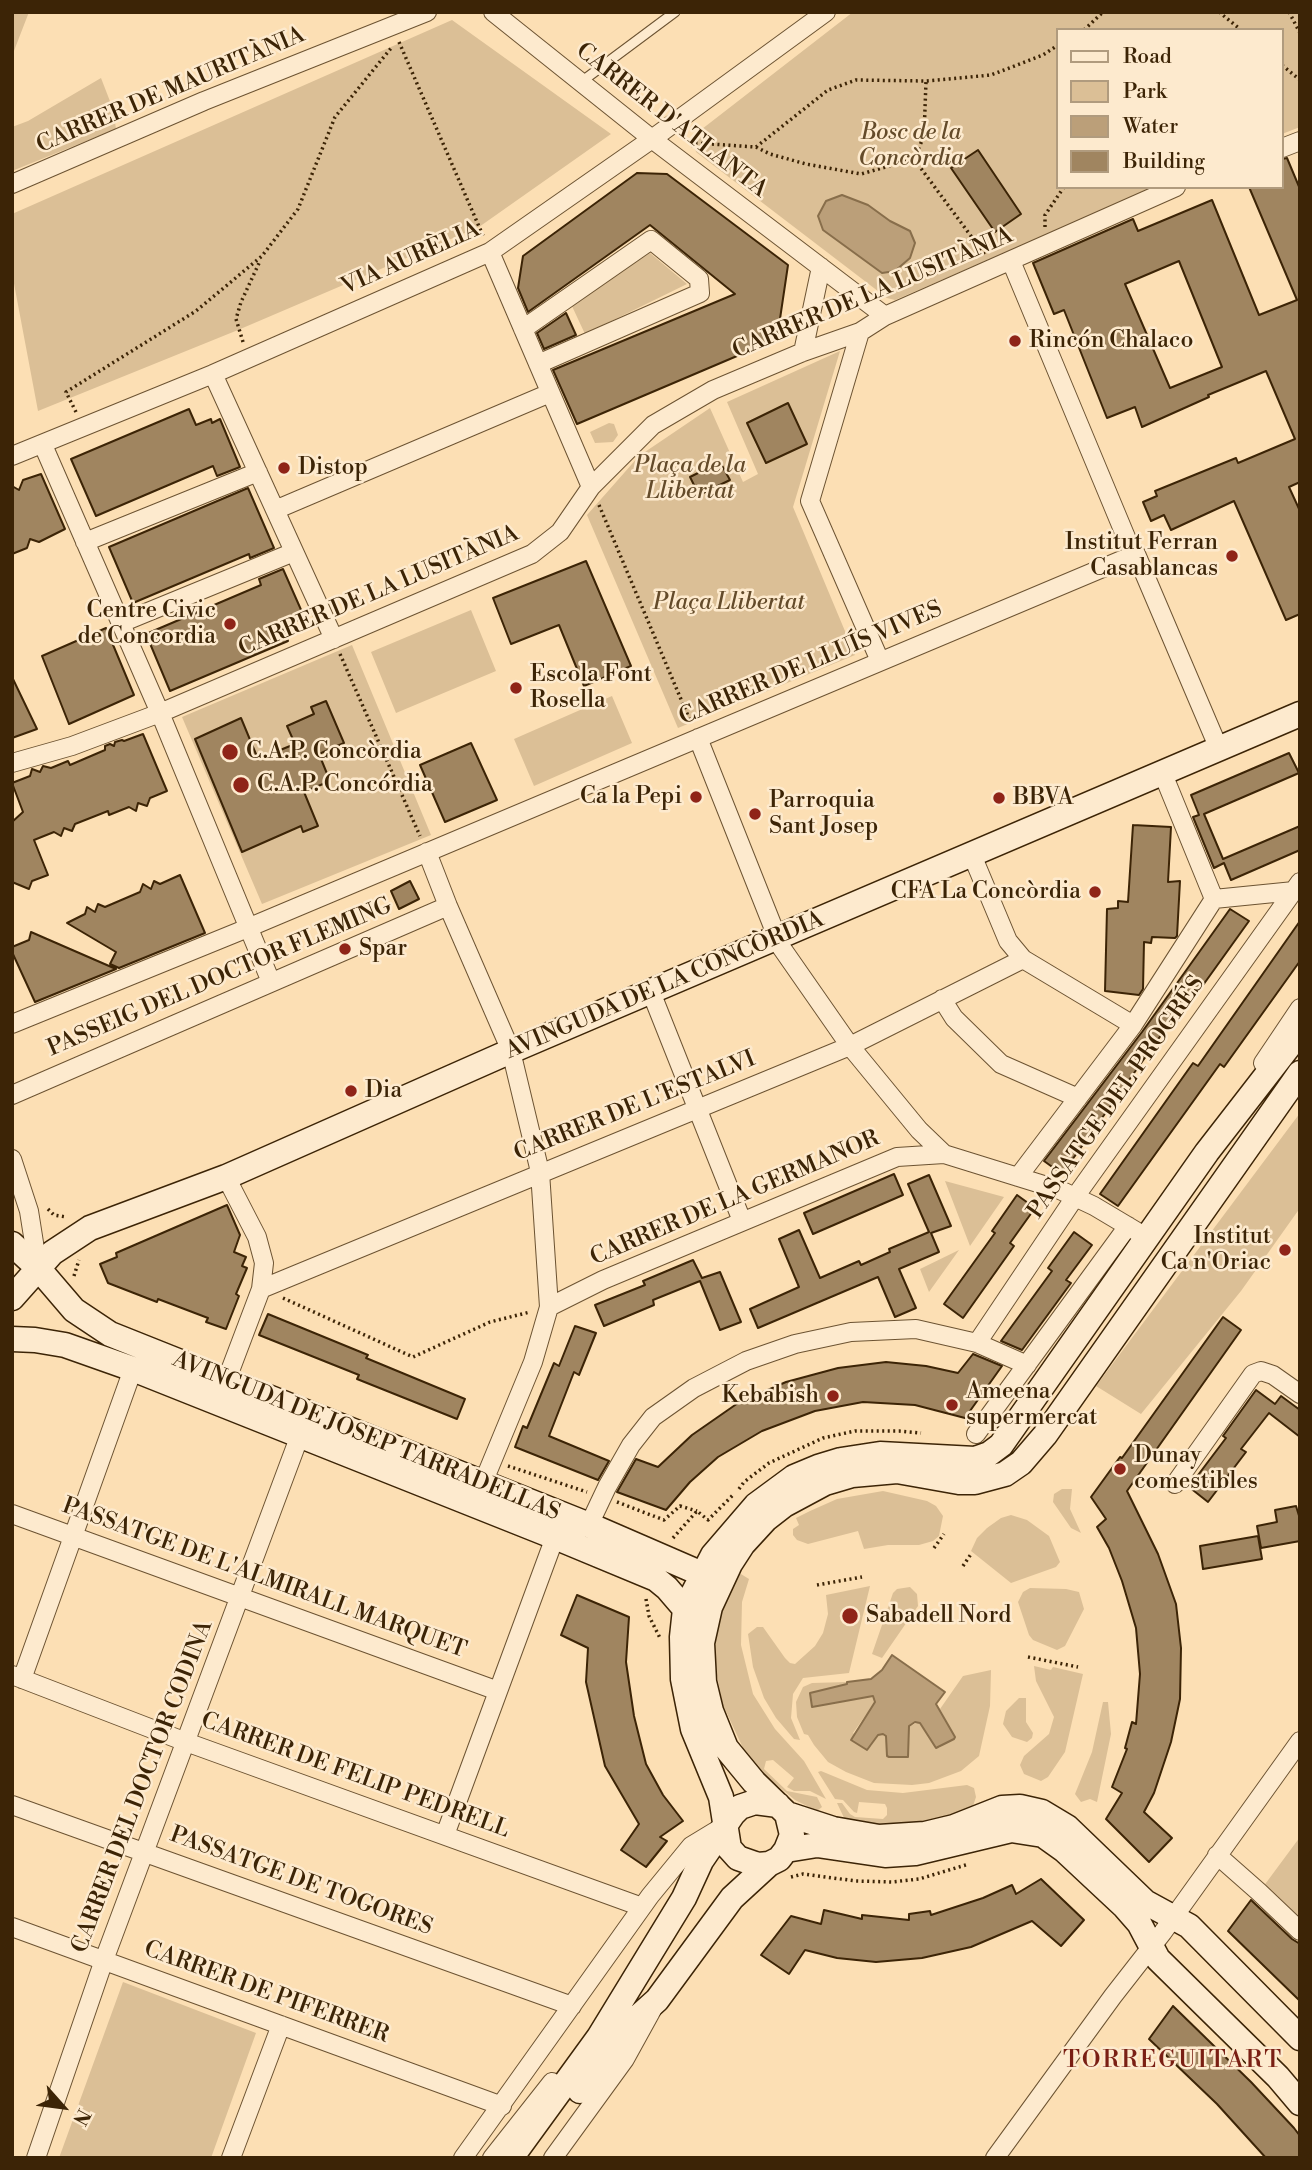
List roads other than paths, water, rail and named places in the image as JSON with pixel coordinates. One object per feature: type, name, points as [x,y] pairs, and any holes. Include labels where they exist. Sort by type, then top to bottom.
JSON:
[{"type":"main road","name":"AVINGUDA DE LA CONCÒRDIA","points":[[12,1298],[65,1243],[90,1228],[226,1177],[511,1051],[1300,714]]},
{"type":"main road","points":[[1300,1032],[1207,1152],[1137,1232],[1009,1435],[989,1454],[975,1459],[880,1454],[841,1460],[794,1478],[756,1505],[713,1555],[694,1588],[682,1637],[686,1703],[693,1729],[721,1797],[729,1848],[738,1858],[758,1865],[817,1846],[885,1855],[915,1853],[1011,1830],[1043,1835],[1125,1907],[1139,1923],[1158,1959],[1278,2077],[1300,2103]]},
{"type":"main road","points":[[694,1588],[743,1545],[766,1519],[805,1492],[825,1483],[880,1471],[913,1473],[959,1482],[986,1481],[1005,1474],[1021,1463],[1045,1435],[1300,1073]]},
{"type":"main road","name":"AVINGUDA DE JOSEP TARRADELLAS","points":[[12,1244],[38,1268],[74,1310],[96,1326],[300,1435],[555,1537],[694,1588]]},
{"type":"main road","name":"AVINGUDA DE JOSEP TARRADELLAS","points":[[12,1339],[65,1345],[133,1369],[222,1392],[483,1483],[589,1525],[694,1588]]},
{"type":"main road","points":[[528,2158],[628,2026],[657,2000],[732,1898],[777,1857],[792,1835],[782,1809],[739,1765],[720,1736],[704,1682],[702,1643],[694,1588]]},
{"type":"main road","points":[[511,2158],[598,2037],[684,1898],[701,1861],[725,1825],[740,1807],[755,1802],[782,1809],[808,1822],[879,1837],[902,1837],[954,1827],[1002,1808],[1020,1807],[1042,1812],[1067,1828],[1145,1902],[1189,1926],[1300,2038]]},
{"type":"street","name":"CARRER DE MAURITÀNIA","points":[[12,184],[204,102],[427,12]]},
{"type":"street","name":"CARRER D'ATLANTA","points":[[493,12],[652,139],[885,316]]},
{"type":"street","name":"VIA AURÈLIA","points":[[12,456],[214,374],[490,252],[652,139],[826,12]]},
{"type":"street","name":"CARRER DE LA LUSITÀNIA","points":[[12,763],[72,746],[160,713],[532,554],[561,532],[592,487],[653,425],[713,390],[803,352],[860,332],[885,316],[1172,189]]},
{"type":"street","points":[[523,329],[651,240],[699,279],[700,293],[538,364]]},
{"type":"street","points":[[490,252],[592,487]]},
{"type":"street","points":[[1003,264],[1128,542],[1136,554],[1219,749]]},
{"type":"street","points":[[803,352],[821,267]]},
{"type":"street","points":[[860,332],[810,501],[880,661]]},
{"type":"street","points":[[214,374],[334,639]]},
{"type":"street","points":[[275,510],[550,393]]},
{"type":"street","points":[[43,445],[160,713],[271,982]]},
{"type":"street","points":[[85,542],[258,472]]},
{"type":"street","points":[[121,623],[294,552]]},
{"type":"street","name":"CARRER DE LLUÍS VIVES","points":[[427,852],[1136,554]]},
{"type":"street","points":[[698,738],[781,947],[850,1046],[919,1130],[944,1154],[1060,1190],[1137,1232],[1027,1365],[976,1434]]},
{"type":"street","points":[[1163,774],[1214,899]]},
{"type":"street","points":[[427,852],[511,1051],[540,1172],[549,1307],[533,1362],[483,1483],[481,1508]]},
{"type":"street","name":"PASSEIG DEL DOCTOR FLEMING","points":[[12,1024],[427,852]]},
{"type":"street","points":[[972,855],[1009,941],[1023,959],[1133,1025]]},
{"type":"street","points":[[1018,1177],[1133,1025],[1214,899],[1297,887]]},
{"type":"street","name":"PASSATGE DEL PROGRÉS","points":[[977,1343],[1075,1197],[1297,887]]},
{"type":"street","name":"PASSEIG DEL DOCTOR FLEMING","points":[[12,1095],[448,906]]},
{"type":"street","name":"CARRER DE L'ESTALVI","points":[[261,1289],[850,1046],[1023,959]]},
{"type":"street","points":[[651,992],[742,1221]]},
{"type":"street","points":[[942,999],[954,1018],[1002,1064],[1078,1098]]},
{"type":"street","points":[[1207,1152],[1300,1008]]},
{"type":"street","points":[[1169,1256],[1300,1094]]},
{"type":"street","name":"CARRER DE LA GERMANOR","points":[[549,1307],[603,1280],[897,1157],[944,1154]]},
{"type":"street","points":[[12,1159],[29,1211],[38,1268]]},
{"type":"street","points":[[222,1392],[261,1289],[264,1263],[257,1237],[226,1177]]},
{"type":"street","points":[[589,1525],[631,1445],[653,1416],[694,1388],[746,1361],[795,1344],[850,1332],[916,1329],[977,1343],[1027,1365]]},
{"type":"street","points":[[17,1677],[74,1536],[133,1369]]},
{"type":"street","points":[[1175,1484],[1252,1374],[1261,1371],[1273,1375],[1300,1394]]},
{"type":"street","name":"CARRER DEL DOCTOR CODINA","points":[[36,2158],[104,1960],[300,1435]]},
{"type":"street","name":"PASSATGE DE L'ALMIRALL MARQUET","points":[[12,1514],[498,1691]]},
{"type":"street","points":[[445,1835],[555,1537]]},
{"type":"street","name":"CARRER DE FELIP PEDRELL","points":[[17,1677],[186,1742],[642,1907]]},
{"type":"street","points":[[995,2158],[1113,1996],[1151,1949],[1300,1741]]},
{"type":"street","name":"PASSATGE DE TOGORES","points":[[12,1805],[572,2006]]},
{"type":"street","points":[[463,2158],[642,1907],[691,1846],[725,1825]]},
{"type":"street","points":[[1217,1856],[1300,1931]]},
{"type":"street","name":"CARRER DE PIFERRER","points":[[12,1927],[502,2106]]},
{"type":"street","points":[[492,2158],[608,2006],[633,1981]]},
{"type":"street","points":[[553,2158],[625,2059],[657,2000]]},
{"type":"street","points":[[231,2158],[281,2025]]},
{"type":"lane","points":[[581,82],[676,12]]},
{"type":"water","points":[[842,195],[868,205],[910,231],[915,243],[910,258],[895,271],[882,273],[823,230],[818,216],[826,201]]},
{"type":"water","points":[[892,1655],[945,1692],[936,1704],[954,1739],[936,1748],[920,1723],[915,1722],[909,1726],[908,1757],[889,1757],[886,1736],[883,1734],[878,1735],[867,1750],[851,1740],[875,1702],[873,1696],[812,1707],[810,1693],[847,1682],[871,1679],[882,1670]]},
{"type":"place","name":"Rincón Chalaco","points":[[1015,341]]},
{"type":"place","name":"Distop","points":[[284,468]]},
{"type":"place","name":"Institut Ferran Casablancas","points":[[1232,556]]},
{"type":"place","name":"Centre Civic de Concordia","points":[[230,624]]},
{"type":"place","name":"Escola Font Rosella","points":[[516,688]]},
{"type":"place","name":"C.A.P. Concòrdia","points":[[230,752]]},
{"type":"place","name":"C.A.P. Concórdia","points":[[241,785]]},
{"type":"place","name":"Ca la Pepi","points":[[696,797]]},
{"type":"place","name":"BBVA","points":[[999,798]]},
{"type":"place","name":"Parroquia Sant Josep","points":[[755,814]]},
{"type":"place","name":"CFA La Concòrdia","points":[[1095,892]]},
{"type":"place","name":"Spar","points":[[345,949]]},
{"type":"place","name":"Dia","points":[[351,1091]]},
{"type":"place","name":"Institut Ca n'Oriac","points":[[1285,1250]]},
{"type":"place","name":"Kebabish","points":[[833,1396]]},
{"type":"place","name":"Ameena supermercat","points":[[952,1405]]},
{"type":"place","name":"Dunay comestibles","points":[[1120,1469]]},
{"type":"place","name":"Sabadell Nord","points":[[850,1616]]},
{"type":"district","name":"TORREGUITART","points":[[1173,2061]]},
{"type":"park label","name":"Bosc de la Concòrdia","points":[[911,146]]},
{"type":"park label","name":"Plaça de la Llibertat","points":[[690,479]]},
{"type":"park label","name":"Plaça Llibertat","points":[[729,603]]}]
